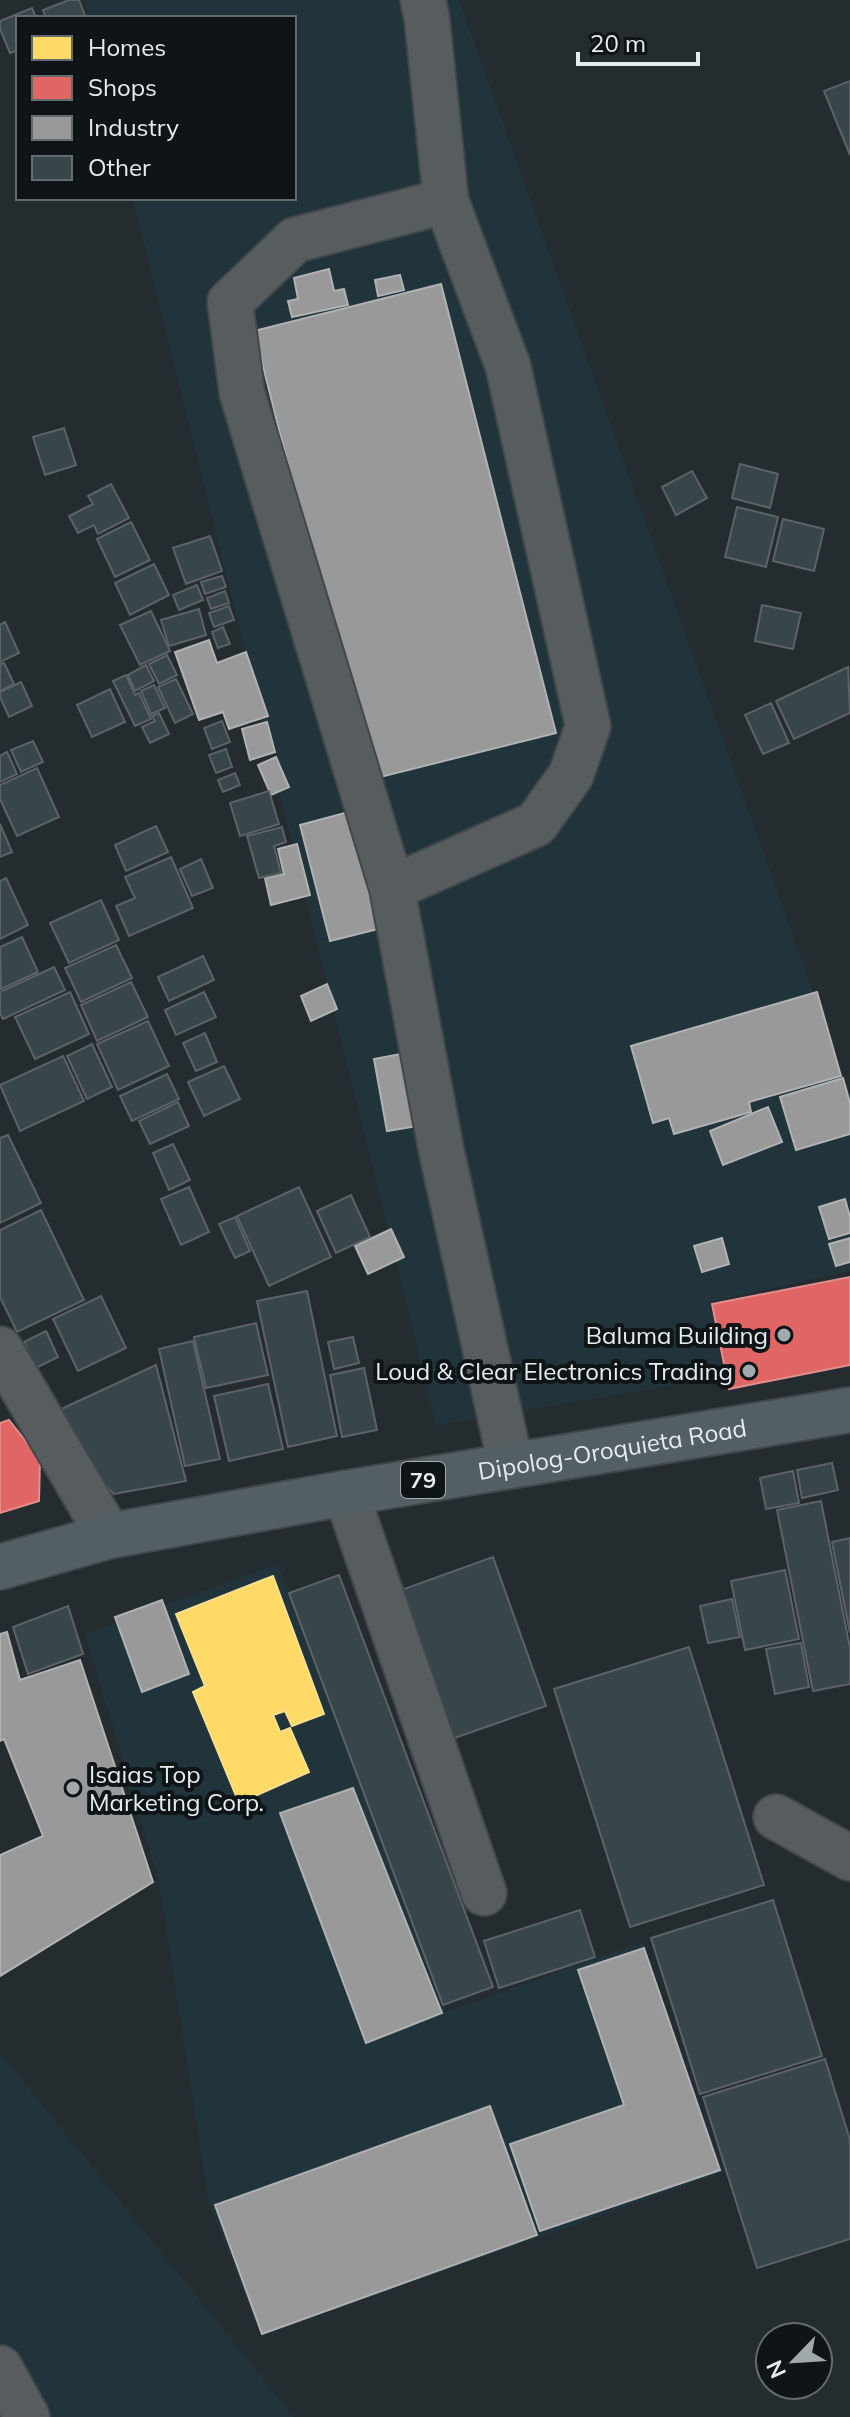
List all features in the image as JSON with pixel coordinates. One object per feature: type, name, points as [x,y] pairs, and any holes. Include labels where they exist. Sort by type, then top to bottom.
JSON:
[{"type":"main road","name":"Dipolog-Oroquieta Road","points":[[0,1567],[109,1536],[346,1493],[850,1410]]},
{"type":"street","points":[[392,888],[536,824],[571,775],[588,726],[508,366],[446,201],[423,0]]},
{"type":"street","points":[[446,201],[295,240],[230,302],[242,393],[392,888],[441,1149],[511,1466]]},
{"type":"street","points":[[0,1349],[109,1536]]},
{"type":"street","points":[[346,1493],[484,1893]]},
{"type":"street","points":[[776,1817],[850,1858]]},
{"type":"street","points":[[0,2368],[27,2417]]},
{"type":"shaded area","points":[[84,0],[459,0],[850,1095],[850,1271],[710,1302],[724,1377],[436,1425],[133,200],[296,200],[296,16],[88,16]]},
{"type":"shaded area","points":[[278,1564],[445,2012],[643,1942],[723,2172],[261,2336],[209,2204],[159,1882],[85,1634]]},
{"type":"shaded area","points":[[0,2052],[294,2417],[0,2417]]},
{"type":"building: Homes","points":[[273,1576],[324,1714],[292,1726],[285,1711],[273,1715],[280,1732],[290,1728],[309,1772],[239,1803],[193,1692],[205,1686],[176,1614]]},
{"type":"building: Shops","name":"Baluma Building","points":[[850,1277],[850,1365],[729,1389],[712,1304]]},
{"type":"building: Shops","points":[[9,1420],[40,1459],[39,1501],[0,1513],[0,1423]]},
{"type":"building: Industry","points":[[329,269],[334,291],[344,289],[348,305],[292,317],[288,301],[298,299],[294,278]]},
{"type":"building: Industry","points":[[400,275],[404,290],[378,296],[375,280]]},
{"type":"building: Industry","points":[[441,284],[556,733],[368,780],[254,331]]},
{"type":"building: Industry","points":[[209,640],[217,663],[246,652],[268,716],[229,729],[223,712],[199,720],[175,652]]},
{"type":"building: Industry","points":[[267,722],[275,752],[250,760],[242,729]]},
{"type":"building: Industry","points":[[276,757],[289,787],[271,795],[258,765]]},
{"type":"building: Industry","points":[[360,809],[390,926],[330,941],[300,825]]},
{"type":"building: Industry","points":[[297,844],[310,895],[271,905],[265,878],[284,874],[278,849]]},
{"type":"building: Industry","points":[[327,984],[337,1009],[311,1021],[301,996]]},
{"type":"building: Industry","points":[[817,992],[841,1076],[749,1102],[751,1112],[674,1134],[669,1118],[653,1123],[631,1046]]},
{"type":"building: Industry","points":[[417,1051],[430,1124],[387,1131],[374,1059]]},
{"type":"building: Industry","points":[[843,1078],[850,1103],[850,1134],[796,1150],[780,1097]]},
{"type":"building: Industry","points":[[768,1107],[782,1142],[723,1165],[710,1131]]},
{"type":"building: Industry","points":[[845,1199],[850,1233],[829,1239],[819,1207]]},
{"type":"building: Industry","points":[[391,1229],[404,1257],[368,1274],[355,1246]]},
{"type":"building: Industry","points":[[722,1238],[729,1264],[702,1272],[694,1246]]},
{"type":"building: Industry","points":[[850,1238],[850,1262],[836,1266],[829,1244]]},
{"type":"building: Industry","points":[[162,1600],[189,1674],[142,1692],[115,1617]]},
{"type":"building: Industry","name":"Isaias Top Marketing Corp.","points":[[7,1632],[20,1680],[80,1660],[153,1882],[0,1976],[0,1855],[43,1836],[4,1739],[0,1741],[0,1634]]},
{"type":"building: Industry","points":[[353,1788],[442,2013],[366,2043],[280,1813]]},
{"type":"building: Industry","points":[[644,1948],[720,2170],[540,2231],[510,2144],[624,2105],[578,1970]]},
{"type":"building: Industry","points":[[490,2106],[537,2235],[262,2334],[215,2205]]},
{"type":"building: Other","points":[[69,0],[79,0],[85,16],[45,16],[43,10]]},
{"type":"building: Other","points":[[32,8],[35,16],[16,16],[16,51],[10,53],[0,21]]},
{"type":"building: Other","points":[[850,81],[850,155],[824,91]]},
{"type":"building: Other","points":[[64,428],[76,465],[45,475],[33,437]]},
{"type":"building: Other","points":[[740,464],[778,474],[770,508],[732,498]]},
{"type":"building: Other","points":[[692,471],[707,498],[676,515],[662,487]]},
{"type":"building: Other","points":[[111,484],[129,518],[98,534],[94,525],[78,533],[69,516],[93,504],[88,496]]},
{"type":"building: Other","points":[[737,507],[778,517],[766,567],[725,557]]},
{"type":"building: Other","points":[[783,519],[824,529],[814,571],[773,561]]},
{"type":"building: Other","points":[[131,522],[150,560],[115,577],[97,539]]},
{"type":"building: Other","points":[[210,536],[222,571],[186,584],[173,548]]},
{"type":"building: Other","points":[[154,564],[169,595],[130,615],[115,583]]},
{"type":"building: Other","points":[[222,576],[226,587],[205,594],[201,582]]},
{"type":"building: Other","points":[[197,585],[203,600],[179,610],[173,595]]},
{"type":"building: Other","points":[[225,591],[229,603],[211,609],[207,598]]},
{"type":"building: Other","points":[[762,605],[801,613],[793,649],[755,641]]},
{"type":"building: Other","points":[[229,606],[234,620],[214,627],[209,613]]},
{"type":"building: Other","points":[[199,609],[206,635],[169,646],[161,620]]},
{"type":"building: Other","points":[[151,611],[170,651],[140,665],[120,625]]},
{"type":"building: Other","points":[[5,622],[19,653],[0,662],[0,625]]},
{"type":"building: Other","points":[[223,627],[230,644],[218,648],[212,632]]},
{"type":"building: Other","points":[[167,655],[177,675],[159,684],[149,664]]},
{"type":"building: Other","points":[[4,663],[14,684],[0,691],[0,664]]},
{"type":"building: Other","points":[[146,665],[154,681],[135,691],[128,675]]},
{"type":"building: Other","points":[[848,667],[850,713],[794,739],[776,701]]},
{"type":"building: Other","points":[[126,675],[135,695],[139,693],[151,719],[135,726],[113,681]]},
{"type":"building: Other","points":[[176,679],[193,714],[175,723],[158,687]]},
{"type":"building: Other","points":[[21,682],[32,706],[9,717],[0,692]]},
{"type":"building: Other","points":[[154,685],[165,708],[151,714],[141,691]]},
{"type":"building: Other","points":[[110,689],[125,722],[92,737],[77,705]]},
{"type":"building: Other","points":[[771,703],[789,743],[763,754],[745,715]]},
{"type":"building: Other","points":[[159,713],[169,734],[150,743],[142,727],[155,721],[152,716]]},
{"type":"building: Other","points":[[222,721],[230,742],[212,749],[204,728]]},
{"type":"building: Other","points":[[33,741],[43,762],[21,772],[11,750]]},
{"type":"building: Other","points":[[226,749],[232,767],[216,773],[209,755]]},
{"type":"building: Other","points":[[7,752],[17,774],[0,782],[0,756]]},
{"type":"building: Other","points":[[37,768],[59,817],[17,836],[0,799],[0,785]]},
{"type":"building: Other","points":[[235,773],[240,785],[223,792],[218,780]]},
{"type":"building: Other","points":[[269,791],[279,824],[240,836],[230,803]]},
{"type":"building: Other","points":[[0,824],[12,852],[0,857]]},
{"type":"building: Other","points":[[156,826],[168,852],[126,871],[115,845]]},
{"type":"building: Other","points":[[282,827],[286,842],[274,846],[281,873],[259,878],[247,836]]},
{"type":"building: Other","points":[[171,857],[193,908],[129,936],[116,906],[135,898],[125,877]]},
{"type":"building: Other","points":[[201,859],[213,888],[192,896],[180,869]]},
{"type":"building: Other","points":[[6,878],[28,925],[0,939],[0,881]]},
{"type":"building: Other","points":[[101,900],[119,940],[69,963],[50,923]]},
{"type":"building: Other","points":[[22,937],[38,972],[1,989],[0,947]]},
{"type":"building: Other","points":[[116,945],[132,978],[81,1002],[65,968]]},
{"type":"building: Other","points":[[203,956],[214,980],[169,1001],[158,977]]},
{"type":"building: Other","points":[[54,967],[65,990],[3,1019],[0,992]]},
{"type":"building: Other","points":[[131,982],[148,1017],[97,1041],[81,1005]]},
{"type":"building: Other","points":[[70,992],[89,1034],[35,1059],[15,1017]]},
{"type":"building: Other","points":[[204,992],[216,1017],[176,1035],[165,1010]]},
{"type":"building: Other","points":[[148,1021],[169,1066],[118,1090],[97,1044]]},
{"type":"building: Other","points":[[205,1033],[217,1062],[196,1071],[183,1043]]},
{"type":"building: Other","points":[[92,1044],[112,1087],[87,1099],[67,1056]]},
{"type":"building: Other","points":[[63,1056],[84,1101],[20,1131],[0,1085]]},
{"type":"building: Other","points":[[224,1066],[240,1099],[204,1116],[188,1082]]},
{"type":"building: Other","points":[[167,1074],[179,1099],[132,1121],[120,1096]]},
{"type":"building: Other","points":[[178,1102],[189,1126],[150,1144],[139,1121]]},
{"type":"building: Other","points":[[8,1135],[41,1203],[0,1223],[0,1138]]},
{"type":"building: Other","points":[[173,1144],[190,1180],[169,1190],[153,1153]]},
{"type":"building: Other","points":[[189,1187],[209,1232],[181,1245],[161,1199]]},
{"type":"building: Other","points":[[299,1187],[331,1257],[269,1286],[237,1216]]},
{"type":"building: Other","points":[[351,1195],[370,1237],[336,1253],[317,1211]]},
{"type":"building: Other","points":[[41,1210],[84,1300],[17,1332],[0,1297],[0,1230]]},
{"type":"building: Other","points":[[235,1217],[250,1251],[235,1258],[219,1224]]},
{"type":"building: Other","points":[[307,1291],[337,1436],[288,1447],[257,1301]]},
{"type":"building: Other","points":[[101,1296],[126,1348],[78,1371],[53,1319]]},
{"type":"building: Other","points":[[256,1323],[268,1375],[206,1388],[194,1337]]},
{"type":"building: Other","points":[[46,1331],[58,1357],[36,1368],[24,1342]]},
{"type":"building: Other","points":[[353,1337],[359,1363],[334,1369],[328,1342]]},
{"type":"building: Other","points":[[193,1341],[220,1459],[185,1466],[159,1349]]},
{"type":"building: Other","points":[[156,1365],[186,1481],[114,1494],[79,1458],[57,1411]]},
{"type":"building: Other","points":[[364,1368],[377,1430],[342,1437],[330,1375]]},
{"type":"building: Other","points":[[268,1384],[283,1449],[229,1461],[214,1396]]},
{"type":"building: Other","points":[[832,1463],[838,1490],[802,1498],[797,1470]]},
{"type":"building: Other","points":[[793,1471],[799,1503],[766,1509],[760,1478]]},
{"type":"building: Other","points":[[821,1501],[850,1648],[850,1684],[813,1691],[777,1510]]},
{"type":"building: Other","points":[[850,1538],[850,1633],[832,1542]]},
{"type":"building: Other","points":[[493,1557],[546,1706],[446,1741],[393,1593]]},
{"type":"building: Other","points":[[785,1570],[799,1639],[745,1650],[731,1581]]},
{"type":"building: Other","points":[[339,1575],[493,1987],[443,2005],[289,1593]]},
{"type":"building: Other","points":[[732,1599],[740,1637],[708,1643],[700,1606]]},
{"type":"building: Other","points":[[68,1606],[83,1654],[28,1674],[13,1627]]},
{"type":"building: Other","points":[[801,1643],[809,1687],[775,1694],[766,1649]]},
{"type":"building: Other","points":[[689,1647],[764,1885],[630,1927],[554,1689]]},
{"type":"building: Other","points":[[773,1900],[822,2056],[700,2094],[651,1938]]},
{"type":"building: Other","points":[[580,1910],[595,1957],[499,1988],[484,1941]]},
{"type":"building: Other","points":[[825,2059],[850,2140],[850,2239],[757,2268],[703,2097]]},
{"type":"place","name":"Baluma Building","points":[[784,1335]]},
{"type":"place","name":"Loud & Clear Electronics Trading","points":[[749,1371]]},
{"type":"place","name":"Isaias Top Marketing Corp.","points":[[73,1788]]}]
